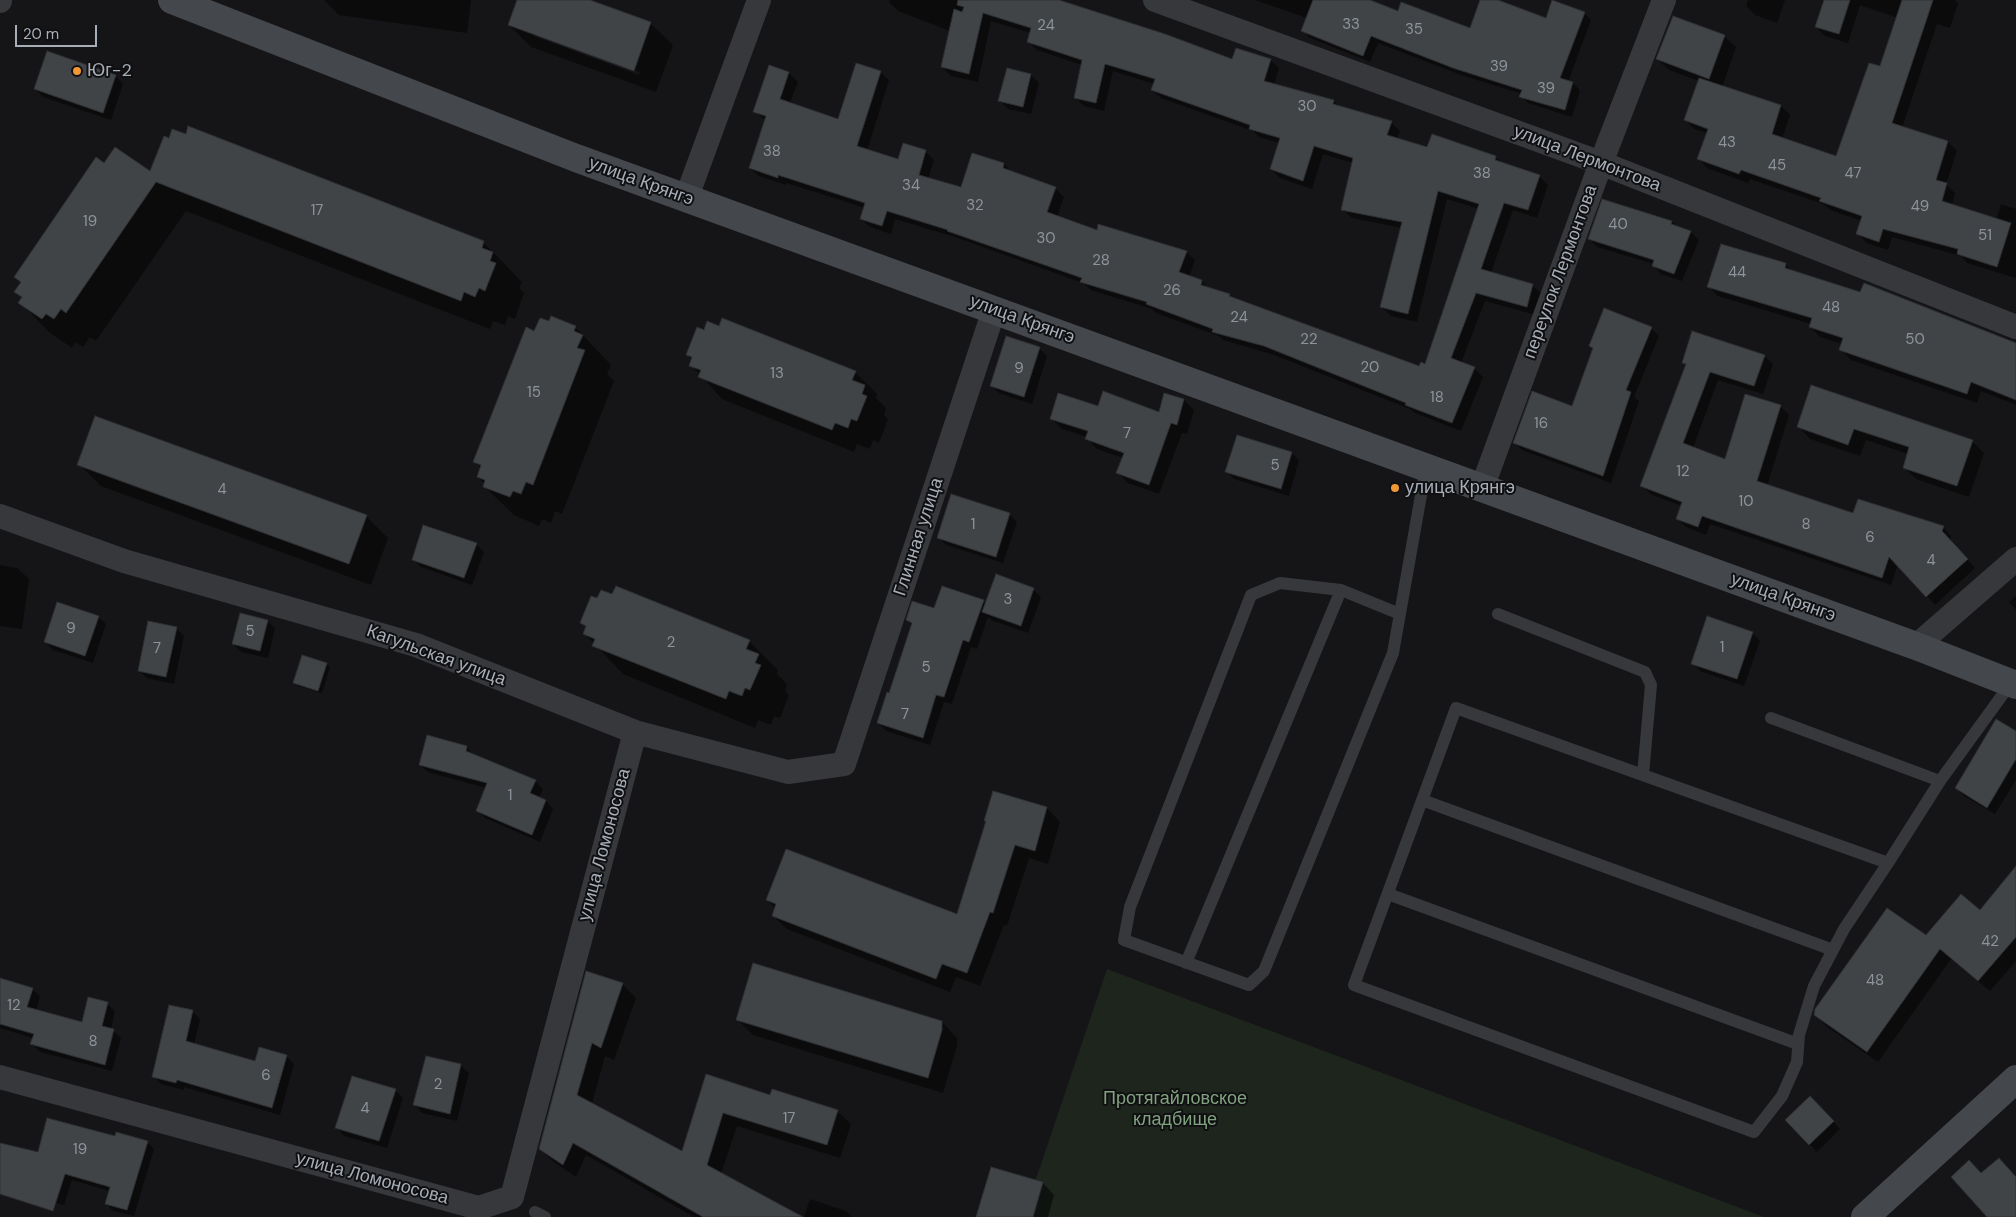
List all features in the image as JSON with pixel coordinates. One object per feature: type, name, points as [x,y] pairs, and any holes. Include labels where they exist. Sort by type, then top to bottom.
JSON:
[{"type":"street","name":"улица Крянгэ","points":[[172,0],[567,155],[1916,646],[2014,684]]},
{"type":"street","points":[[686,199],[758,0]]},
{"type":"street","name":"улица Лермонтова","points":[[1155,0],[1601,163],[2016,327]]},
{"type":"street","name":"переулок Лермонтова","points":[[1482,488],[1601,163],[1664,0]]},
{"type":"street","name":"Глинная улица","points":[[844,764],[994,310]]},
{"type":"street","name":"Кагульская улица","points":[[0,516],[124,561],[416,645],[635,732],[788,772],[844,764]]},
{"type":"street","points":[[1916,646],[2016,559]]},
{"type":"street","name":"улица Ломоносова","points":[[0,1077],[479,1208],[512,1197],[635,732]]},
{"type":"street","points":[[1865,1217],[2016,1079]]},
{"type":"lane","points":[[1400,614],[1341,590],[1280,583],[1251,595],[1130,907],[1124,940],[1249,986],[1264,971],[1393,653],[1400,614],[1426,467]]},
{"type":"lane","points":[[1186,963],[1341,590]]},
{"type":"lane","points":[[1498,614],[1645,672],[1651,684],[1643,775]]},
{"type":"lane","points":[[1888,863],[1456,708],[1354,985],[1754,1132],[1782,1096],[1797,1062],[1798,1044],[1814,986],[1844,929],[1888,863],[1940,781],[2014,684]]},
{"type":"lane","points":[[1771,718],[1940,781]]},
{"type":"lane","points":[[1422,800],[1833,950]]},
{"type":"lane","points":[[1388,894],[1798,1044]]},
{"type":"green space","name":"Протягайловское кладбище","points":[[1107,969],[1764,1217],[1023,1217]]},
{"type":"building","points":[[517,0],[590,0],[651,22],[634,71],[508,25]]},
{"type":"building","points":[[958,0],[1059,0],[1165,34],[1232,59],[1236,48],[1271,59],[1264,81],[1334,100],[1333,104],[1392,121],[1387,135],[1427,147],[1432,134],[1496,156],[1495,160],[1540,175],[1528,210],[1504,203],[1481,269],[1533,284],[1527,307],[1476,293],[1451,358],[1475,367],[1452,423],[1264,346],[1212,332],[1213,329],[1146,304],[1147,302],[1080,282],[1082,278],[948,230],[887,211],[882,226],[860,219],[865,203],[778,175],[778,178],[749,168],[766,116],[753,112],[769,65],[789,72],[780,99],[838,119],[856,63],[881,71],[857,146],[898,159],[903,143],[926,150],[919,175],[961,187],[972,153],[1004,163],[1003,168],[1056,187],[1047,212],[1097,230],[1098,224],[1187,251],[1179,272],[1202,280],[1201,285],[1230,294],[1229,296],[1419,366],[1421,362],[1425,364],[1479,204],[1438,191],[1408,314],[1380,307],[1402,222],[1341,210],[1353,158],[1314,146],[1303,181],[1270,169],[1280,138],[1249,129],[1250,125],[1151,90],[1155,79],[1105,64],[1096,103],[1074,98],[1082,60],[1027,42],[1031,28],[983,13],[969,74],[941,67],[954,9],[962,12],[964,7],[957,5]]},
{"type":"building","points":[[1313,0],[1370,0],[1398,11],[1401,2],[1470,28],[1480,0],[1498,0],[1546,18],[1552,0],[1585,12],[1560,78],[1573,82],[1565,110],[1519,97],[1522,90],[1453,68],[1371,36],[1363,56],[1301,31]]},
{"type":"building","points":[[1824,0],[1850,0],[1839,34],[1815,27]]},
{"type":"building","points":[[1902,0],[1933,0],[1892,123],[1948,141],[1936,180],[1947,183],[1942,201],[2011,223],[1997,267],[1957,254],[1958,249],[1883,229],[1879,242],[1856,234],[1862,216],[1819,201],[1821,198],[1741,170],[1739,174],[1697,159],[1708,129],[1684,120],[1699,78],[1781,105],[1772,134],[1836,156],[1869,63],[1880,66]]},
{"type":"building","points":[[1673,16],[1725,35],[1709,79],[1656,59]]},
{"type":"building","points":[[47,51],[116,75],[103,113],[34,89]]},
{"type":"building","points":[[1007,68],[1031,74],[1023,107],[998,101]]},
{"type":"building","points":[[188,126],[484,241],[482,248],[493,252],[490,261],[496,263],[485,291],[479,288],[475,297],[464,292],[461,301],[156,182],[66,313],[61,309],[54,319],[46,314],[42,319],[18,303],[22,297],[14,292],[21,282],[14,277],[96,157],[104,163],[115,147],[150,171],[164,136],[169,138],[172,129],[186,134]]},
{"type":"building","points":[[1602,199],[1672,221],[1671,224],[1691,231],[1674,274],[1652,266],[1654,260],[1588,239]]},
{"type":"building","points":[[1721,244],[1786,263],[1785,268],[1860,292],[1864,283],[2016,343],[2016,400],[1971,382],[1967,394],[1839,350],[1843,338],[1809,327],[1812,318],[1707,287]]},
{"type":"building","points":[[1604,308],[1652,327],[1626,390],[1631,392],[1603,476],[1513,443],[1532,391],[1572,406],[1593,348],[1589,346]]},
{"type":"building","points":[[551,316],[576,326],[574,331],[583,335],[577,348],[585,350],[533,485],[526,482],[521,494],[513,491],[510,497],[483,487],[485,480],[477,477],[481,465],[473,462],[526,327],[534,331],[540,318],[549,321]]},
{"type":"building","points":[[722,318],[856,371],[852,380],[865,385],[862,394],[867,396],[857,421],[851,419],[848,428],[835,423],[832,430],[698,377],[701,370],[689,366],[692,357],[686,355],[697,327],[704,330],[707,321],[719,326]]},
{"type":"building","points":[[1692,331],[1765,355],[1754,386],[1710,372],[1683,443],[1725,459],[1745,394],[1781,405],[1757,481],[1853,513],[1858,499],[1944,526],[1942,531],[1968,559],[1926,597],[1889,557],[1882,578],[1702,516],[1698,527],[1676,519],[1682,502],[1640,486],[1686,364],[1682,363]]},
{"type":"building","points":[[1006,336],[1040,347],[1024,397],[990,386]]},
{"type":"building","points":[[1811,385],[1973,440],[1957,486],[1903,468],[1909,447],[1854,429],[1848,445],[1797,427]]},
{"type":"building","points":[[1103,391],[1159,412],[1164,393],[1184,399],[1177,425],[1171,423],[1149,485],[1116,473],[1124,453],[1085,439],[1088,431],[1050,419],[1058,393],[1098,406]]},
{"type":"building","points":[[95,416],[367,515],[349,564],[77,465]]},
{"type":"building","points":[[1237,435],[1292,452],[1281,489],[1225,472]]},
{"type":"building","points":[[951,494],[1010,513],[996,557],[937,538]]},
{"type":"building","points":[[423,525],[477,543],[464,578],[412,560]]},
{"type":"building","points":[[996,574],[1034,588],[1021,626],[982,612]]},
{"type":"building","points":[[616,586],[750,640],[746,649],[759,654],[755,663],[761,665],[750,690],[745,688],[742,696],[729,691],[726,699],[592,646],[595,639],[583,634],[586,626],[580,623],[591,596],[597,598],[601,590],[612,594]]},
{"type":"building","points":[[942,586],[984,600],[969,642],[963,640],[944,697],[936,695],[923,738],[877,723],[912,623],[906,620],[912,601],[934,608]]},
{"type":"building","points":[[57,602],[99,616],[85,656],[44,642]]},
{"type":"building","points":[[240,613],[268,620],[260,651],[232,644]]},
{"type":"building","points":[[1707,616],[1753,632],[1737,679],[1691,664]]},
{"type":"building","points":[[148,621],[177,627],[166,677],[138,671]]},
{"type":"building","points":[[302,655],[327,663],[318,691],[293,683]]},
{"type":"building","points":[[1996,719],[2016,731],[2016,759],[1987,808],[1955,788]]},
{"type":"building","points":[[427,735],[467,746],[466,751],[536,780],[530,793],[546,800],[532,835],[476,811],[487,783],[419,765]]},
{"type":"building","points":[[993,791],[1047,807],[1035,851],[1015,845],[993,913],[990,912],[967,973],[942,964],[936,979],[772,916],[776,904],[766,900],[786,849],[957,914],[986,821],[984,821]]},
{"type":"building","points":[[2016,866],[2016,937],[1978,981],[1940,949],[1867,1052],[1814,1015],[1815,1009],[1887,908],[1926,935],[1961,894],[1980,910]]},
{"type":"building","points":[[753,963],[942,1021],[942,1030],[928,1078],[736,1020]]},
{"type":"building","points":[[586,971],[623,983],[601,1048],[592,1043],[577,1095],[682,1151],[706,1074],[770,1095],[772,1089],[838,1110],[827,1145],[723,1113],[707,1165],[803,1217],[703,1217],[573,1143],[563,1165],[539,1149]]},
{"type":"building","points":[[0,978],[33,988],[27,1007],[82,1022],[88,997],[108,1002],[102,1026],[114,1029],[105,1065],[30,1044],[34,1034],[0,1024]]},
{"type":"building","points":[[169,1005],[193,1010],[186,1041],[255,1061],[259,1047],[287,1055],[272,1108],[177,1080],[176,1083],[152,1077]]},
{"type":"building","points":[[426,1056],[461,1064],[450,1114],[413,1105]]},
{"type":"building","points":[[352,1076],[396,1089],[379,1141],[335,1128]]},
{"type":"building","points":[[1810,1096],[1834,1121],[1809,1145],[1785,1120]]},
{"type":"building","points":[[47,1118],[115,1136],[116,1132],[148,1141],[127,1210],[105,1204],[110,1187],[65,1174],[53,1211],[0,1194],[0,1143],[38,1152]]},
{"type":"building","points":[[1999,1158],[2016,1177],[2016,1217],[1987,1217],[1951,1177],[1969,1160],[1981,1173]]},
{"type":"building","points":[[991,1167],[1043,1182],[1033,1217],[976,1217]]},
{"type":"place","name":"Юг-2","points":[[77,71]]},
{"type":"place","name":"улица Крянгэ","points":[[1395,488]]}]
